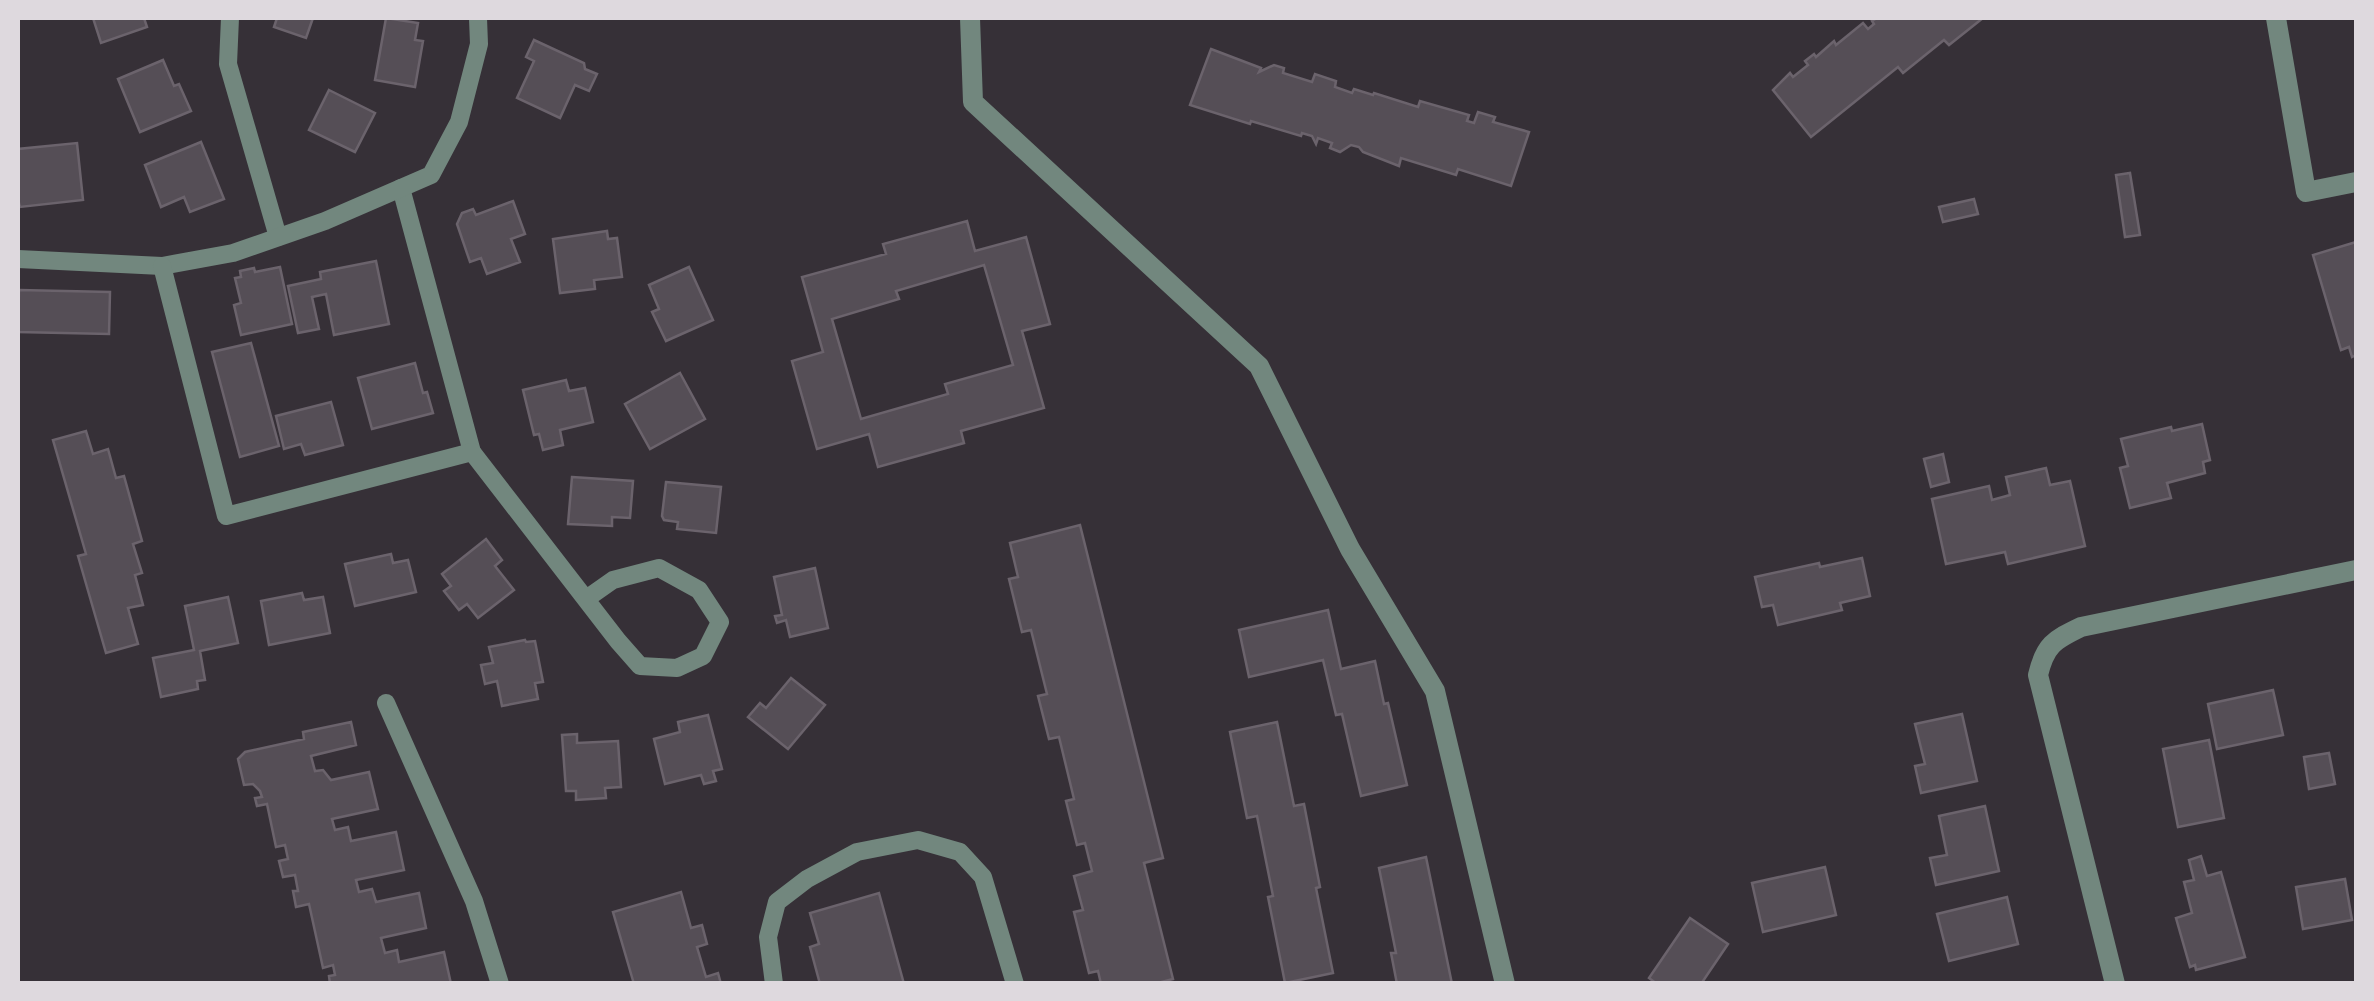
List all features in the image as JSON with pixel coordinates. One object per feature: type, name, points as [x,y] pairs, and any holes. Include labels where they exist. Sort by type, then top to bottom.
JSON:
[{"type":"street","points":[[970,18],[973,102],[1259,366],[1350,550],[1435,691],[1504,984]]},
{"type":"street","points":[[2276,18],[2306,192],[2356,182]]},
{"type":"street","points":[[2115,984],[2038,675],[2043,653],[2057,638],[2081,627],[2356,570]]},
{"type":"lane","points":[[230,18],[228,64],[278,238]]},
{"type":"lane","points":[[18,258],[162,266],[233,253],[325,222],[432,175],[459,122],[479,44],[478,18]]},
{"type":"lane","points":[[401,188],[472,452],[586,599],[640,666],[677,668],[703,656],[720,622],[699,590],[659,568],[613,580],[586,599]]},
{"type":"lane","points":[[162,266],[226,516],[472,452]]},
{"type":"lane","points":[[386,703],[474,900],[500,984]]},
{"type":"lane","points":[[774,984],[768,937],[778,902],[807,879],[856,852],[918,840],[960,852],[983,878],[1015,984]]},
{"type":"building","points":[[93,18],[144,18],[147,27],[101,43]]},
{"type":"building","points":[[277,18],[313,18],[306,38],[274,27]]},
{"type":"building","points":[[386,18],[418,23],[415,40],[423,41],[415,87],[375,80]]},
{"type":"building","points":[[1877,18],[1983,18],[1949,45],[1944,40],[1903,73],[1898,67],[1811,137],[1773,90],[1790,73],[1793,77],[1808,65],[1805,61],[1814,54],[1816,57],[1834,41],[1836,45],[1863,23],[1868,29]]},
{"type":"building","points":[[534,40],[584,63],[585,69],[597,74],[589,91],[575,85],[560,118],[517,98],[534,61],[526,57]]},
{"type":"building","points":[[1211,49],[1261,68],[1259,72],[1274,65],[1284,68],[1283,73],[1312,82],[1315,74],[1336,81],[1335,87],[1352,93],[1354,89],[1374,93],[1418,107],[1420,101],[1469,115],[1467,121],[1474,123],[1478,112],[1495,117],[1493,122],[1529,132],[1511,186],[1458,169],[1456,175],[1401,158],[1399,166],[1351,145],[1340,152],[1330,148],[1332,143],[1318,138],[1316,144],[1312,136],[1251,121],[1250,124],[1190,105]]},
{"type":"building","points":[[163,60],[191,111],[140,132],[118,79]]},
{"type":"building","points":[[329,90],[375,113],[355,152],[309,130]]},
{"type":"building","points":[[201,142],[224,199],[190,212],[184,197],[161,207],[145,165]]},
{"type":"building","points":[[77,143],[83,200],[20,207],[18,149]]},
{"type":"building","points":[[2130,173],[2140,235],[2125,237],[2116,175]]},
{"type":"building","points":[[1974,199],[1978,214],[1943,222],[1939,207]]},
{"type":"building","points":[[513,201],[525,234],[511,239],[520,262],[487,274],[481,258],[470,262],[457,224],[462,213],[473,209],[476,215]]},
{"type":"building","points":[[967,221],[975,251],[1026,237],[1050,324],[1022,331],[1044,408],[961,431],[964,443],[878,467],[869,434],[817,449],[792,361],[823,352],[802,277],[886,254],[883,244]],"holes":[[[984,265],[1013,365],[945,384],[948,394],[861,419],[832,319],[899,299],[896,291]]]},
{"type":"building","points":[[607,231],[608,239],[617,238],[622,277],[594,280],[595,289],[560,293],[553,239]]},
{"type":"building","points":[[2356,242],[2356,355],[2352,357],[2349,347],[2341,350],[2313,255]]},
{"type":"building","points":[[376,261],[389,324],[334,335],[326,294],[312,297],[319,329],[298,333],[288,286],[321,279],[320,272]]},
{"type":"building","points":[[280,267],[292,324],[241,335],[234,305],[241,303],[235,278],[241,277],[240,271]]},
{"type":"building","points":[[689,267],[713,320],[666,341],[652,312],[659,309],[649,285]]},
{"type":"building","points":[[19,290],[110,292],[109,334],[18,332]]},
{"type":"building","points":[[251,343],[279,446],[240,457],[212,352]]},
{"type":"building","points":[[415,363],[433,413],[372,429],[358,378]]},
{"type":"building","points":[[680,373],[705,419],[650,449],[625,404]]},
{"type":"building","points":[[566,380],[569,391],[585,388],[593,422],[560,430],[563,445],[543,450],[539,434],[534,435],[523,390]]},
{"type":"building","points":[[331,402],[343,445],[305,455],[301,444],[284,449],[276,416]]},
{"type":"building","points":[[2202,424],[2210,460],[2203,462],[2205,473],[2167,483],[2171,498],[2130,508],[2120,468],[2128,466],[2121,439]]},
{"type":"building","points":[[86,431],[93,454],[108,449],[116,478],[124,476],[142,541],[133,544],[142,573],[135,575],[143,605],[128,608],[138,644],[106,653],[78,556],[86,554],[53,440]]},
{"type":"building","points":[[1943,454],[1949,482],[1931,487],[1924,459]]},
{"type":"building","points":[[2046,468],[2050,485],[2070,481],[2085,546],[2008,564],[2005,552],[1946,564],[1932,499],[1989,486],[1992,500],[2010,495],[2006,477]]},
{"type":"building","points":[[572,477],[633,481],[630,518],[612,517],[612,526],[568,524]]},
{"type":"building","points":[[666,482],[721,487],[716,533],[677,529],[678,522],[664,520]]},
{"type":"building","points":[[1080,525],[1163,858],[1144,863],[1173,979],[1154,984],[1101,984],[1098,971],[1089,973],[1074,912],[1083,910],[1074,876],[1092,871],[1085,843],[1077,845],[1066,801],[1074,799],[1059,737],[1049,739],[1038,696],[1047,694],[1031,630],[1022,632],[1009,579],[1018,577],[1010,543]]},
{"type":"building","points":[[486,539],[502,560],[495,566],[514,590],[478,618],[467,604],[459,610],[444,591],[451,586],[442,574]]},
{"type":"building","points":[[391,554],[393,563],[408,560],[416,592],[355,606],[345,564]]},
{"type":"building","points":[[1862,558],[1870,596],[1840,603],[1842,610],[1778,625],[1773,605],[1762,607],[1755,577]]},
{"type":"building","points":[[815,568],[828,628],[790,637],[786,620],[777,623],[775,616],[782,615],[774,577]]},
{"type":"building","points":[[302,593],[304,600],[323,597],[330,633],[269,645],[261,601]]},
{"type":"building","points":[[228,597],[238,643],[200,651],[205,680],[197,681],[198,689],[161,697],[153,658],[194,650],[185,606]]},
{"type":"building","points":[[1328,610],[1341,669],[1375,661],[1407,785],[1361,796],[1342,714],[1336,715],[1323,660],[1249,677],[1239,630]]},
{"type":"building","points":[[535,641],[543,682],[535,683],[538,699],[502,706],[497,681],[485,684],[481,665],[493,663],[489,647]]},
{"type":"building","points":[[791,678],[825,705],[788,749],[748,717],[760,703],[766,708]]},
{"type":"building","points":[[2273,690],[2283,735],[2217,749],[2208,704]]},
{"type":"building","points":[[1962,714],[1977,781],[1921,793],[1915,766],[1925,764],[1915,724]]},
{"type":"building","points":[[708,715],[722,769],[713,771],[716,781],[704,784],[701,775],[665,784],[654,739],[680,732],[678,722]]},
{"type":"building","points":[[351,722],[356,745],[311,756],[315,771],[323,770],[331,780],[369,772],[378,809],[332,819],[335,830],[348,827],[351,841],[396,832],[404,870],[356,880],[359,892],[372,889],[376,902],[419,893],[426,928],[381,938],[385,953],[397,950],[399,962],[444,952],[451,984],[330,984],[329,976],[335,975],[333,965],[323,968],[309,904],[296,907],[295,875],[283,877],[279,861],[288,859],[285,845],[276,847],[267,804],[257,806],[255,798],[262,797],[260,791],[253,784],[244,785],[238,759],[245,752],[304,739],[303,732]]},
{"type":"building","points":[[1277,722],[1294,806],[1304,804],[1333,973],[1285,983],[1257,816],[1247,818],[1230,732]]},
{"type":"building","points":[[577,734],[577,743],[618,741],[621,787],[605,788],[606,798],[576,800],[576,791],[566,791],[562,735]]},
{"type":"building","points":[[2209,740],[2224,818],[2178,827],[2163,749]]},
{"type":"building","points":[[2329,753],[2335,784],[2309,789],[2304,757]]},
{"type":"building","points":[[1985,806],[1999,871],[1936,885],[1930,858],[1947,855],[1939,816]]},
{"type":"building","points":[[2201,856],[2207,876],[2221,872],[2245,957],[2196,970],[2195,965],[2190,967],[2176,918],[2192,913],[2184,882],[2194,880],[2189,860]]},
{"type":"building","points":[[1426,857],[1452,984],[1397,984],[1391,953],[1396,953],[1379,868]]},
{"type":"building","points":[[1825,867],[1836,915],[1763,932],[1752,883]]},
{"type":"building","points":[[2345,879],[2352,920],[2303,929],[2296,887]]},
{"type":"building","points":[[681,892],[691,928],[702,925],[707,944],[697,947],[706,977],[718,973],[721,984],[634,984],[613,912]]},
{"type":"building","points":[[879,893],[904,984],[820,984],[810,947],[819,944],[810,913]]},
{"type":"building","points":[[2007,897],[2018,944],[1949,961],[1937,914]]},
{"type":"building","points":[[1690,918],[1728,944],[1701,984],[1657,984],[1649,978]]}]
